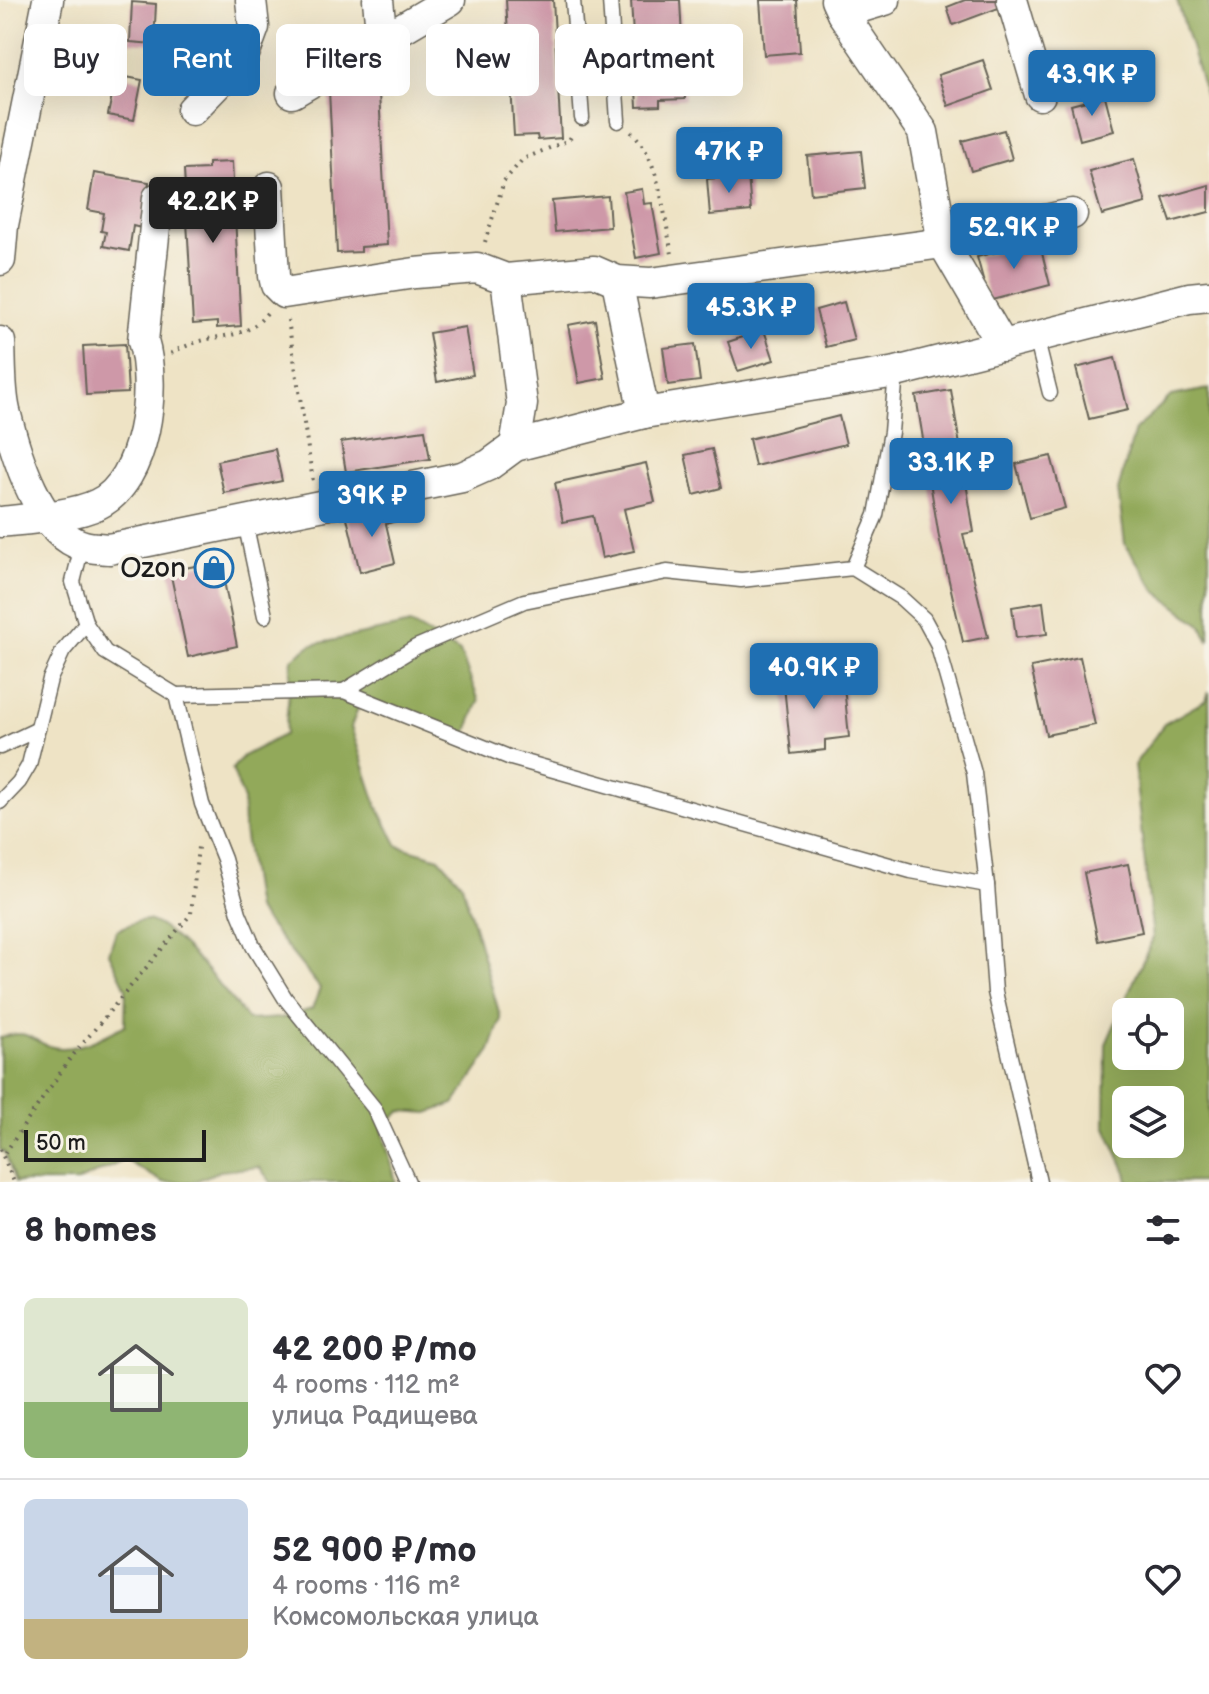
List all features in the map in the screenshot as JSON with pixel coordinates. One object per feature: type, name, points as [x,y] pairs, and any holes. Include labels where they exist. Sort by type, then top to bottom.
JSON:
[{"type":"street","points":[[0,260],[3,225],[48,0]]},
{"type":"street","points":[[192,110],[243,57],[254,27],[251,0]]},
{"type":"street","points":[[378,0],[380,24]]},
{"type":"street","points":[[410,24],[450,0]]},
{"type":"street","points":[[885,0],[839,7],[923,132],[943,243],[1003,346]]},
{"type":"street","points":[[1012,0],[1040,95]]},
{"type":"street","points":[[269,187],[274,276],[276,285],[284,293],[415,273],[477,268],[506,279],[594,271],[617,281],[650,283],[943,243],[1072,214]]},
{"type":"street","points":[[0,522],[45,517],[97,505],[118,491],[133,469],[145,427],[150,362],[143,341],[158,198]]},
{"type":"street","points":[[506,279],[522,404],[515,446]]},
{"type":"street","points":[[617,281],[644,413]]},
{"type":"street","points":[[0,342],[4,409],[29,486],[45,517],[62,533],[95,547],[245,522],[462,477],[489,465],[515,446],[644,413],[896,372],[1189,298],[1209,296]]},
{"type":"lane","points":[[573,0],[582,118]]},
{"type":"lane","points":[[610,0],[618,121]]},
{"type":"lane","points":[[1036,337],[1050,393]]},
{"type":"lane","points":[[853,568],[876,515],[891,432],[896,372]]},
{"type":"lane","points":[[245,522],[265,616]]},
{"type":"lane","points":[[95,547],[73,582],[86,624],[105,652],[176,695],[344,691],[511,758],[911,871],[987,885]]},
{"type":"lane","points":[[344,691],[416,647],[524,601],[667,572],[741,580],[853,568],[901,598],[924,619],[937,643],[974,773],[995,992],[1039,1182]]},
{"type":"lane","points":[[0,802],[19,782],[29,765],[50,679],[63,651],[86,624]]},
{"type":"lane","points":[[176,695],[202,804],[253,946],[285,998],[374,1108],[408,1182]]},
{"type":"lane","points":[[0,747],[38,729]]},
{"type":"path","points":[[477,268],[504,181],[523,159],[569,140],[582,118]]},
{"type":"path","points":[[618,121],[641,140],[653,166],[677,280]]},
{"type":"path","points":[[150,362],[206,340],[241,334],[260,322],[284,293]]},
{"type":"path","points":[[284,293],[317,507]]},
{"type":"path","points":[[14,1182],[2,1151],[69,1060],[191,914],[202,804]]},
{"type":"green space","points":[[1177,0],[1209,0],[1209,107]]},
{"type":"green space","points":[[1209,389],[1209,642],[1202,626],[1157,592],[1125,544],[1118,490],[1135,430],[1171,396]]},
{"type":"green space","points":[[411,624],[460,652],[479,701],[465,736],[362,698],[351,727],[377,806],[398,846],[439,858],[462,884],[501,1019],[489,1053],[454,1104],[428,1113],[401,1111],[382,1128],[396,1182],[271,1182],[259,1167],[220,1171],[193,1182],[163,1182],[125,1160],[77,1182],[15,1182],[5,1153],[0,1150],[0,1038],[18,1034],[53,1047],[72,1047],[125,1025],[126,988],[109,953],[116,931],[142,920],[157,924],[185,947],[248,1020],[282,1018],[312,1009],[320,988],[256,909],[244,830],[243,798],[232,769],[243,756],[285,734],[292,659],[311,645]]},
{"type":"green space","points":[[1209,692],[1209,1182],[1128,1182],[1120,1158],[1184,1158],[1184,1086],[1112,1086],[1112,1141],[1105,1125],[1106,1044],[1112,1030],[1112,1070],[1184,1070],[1184,998],[1126,998],[1153,938],[1134,765],[1164,724],[1206,700]]},
{"type":"building","points":[[506,0],[553,0],[555,96],[559,96],[561,138],[538,140],[537,135],[514,136],[512,96],[539,96],[539,24],[507,24]]},
{"type":"building","points":[[631,0],[680,0],[681,24],[632,24]]},
{"type":"building","points":[[760,0],[797,0],[800,52],[764,55]]},
{"type":"building","points":[[965,0],[1002,0],[1004,6],[953,25],[947,7]]},
{"type":"building","points":[[132,2],[156,4],[155,24],[143,24],[143,43],[130,42]]},
{"type":"building","points":[[983,60],[993,90],[948,106],[938,75]]},
{"type":"building","points":[[127,77],[142,80],[134,120],[108,115],[112,96],[127,96]]},
{"type":"building","points":[[329,96],[379,96],[387,245],[361,247],[361,252],[337,253]]},
{"type":"building","points":[[636,96],[685,96],[685,99],[660,100],[660,106],[637,107]]},
{"type":"building","points":[[1105,96],[1114,131],[1080,140],[1071,105]]},
{"type":"building","points":[[1004,130],[1012,159],[971,171],[962,141]]},
{"type":"building","points":[[861,151],[865,188],[811,194],[807,156]]},
{"type":"building","points":[[1134,159],[1146,203],[1102,215],[1089,171]]},
{"type":"building","points":[[232,162],[241,326],[217,328],[217,322],[193,324],[184,170],[208,169],[208,163]]},
{"type":"building","points":[[94,173],[149,182],[141,228],[133,226],[129,251],[103,246],[106,232],[101,231],[104,213],[88,210]]},
{"type":"building","points":[[748,175],[751,211],[710,215],[707,179]]},
{"type":"building","points":[[1209,185],[1209,212],[1171,222],[1163,198]]},
{"type":"building","points":[[642,189],[644,204],[652,203],[661,253],[636,258],[624,192]]},
{"type":"building","points":[[608,196],[610,227],[555,232],[552,201]]},
{"type":"building","points":[[1039,241],[1050,285],[989,301],[977,257]]},
{"type":"building","points":[[844,302],[854,340],[826,347],[816,310]]},
{"type":"building","points":[[595,320],[605,378],[579,383],[568,325]]},
{"type":"building","points":[[465,327],[473,375],[437,382],[429,333]]},
{"type":"building","points":[[764,330],[774,360],[738,371],[728,342]]},
{"type":"building","points":[[125,344],[128,393],[86,395],[83,346]]},
{"type":"building","points":[[695,344],[700,381],[668,385],[663,348]]},
{"type":"building","points":[[1115,358],[1128,410],[1089,419],[1076,368]]},
{"type":"building","points":[[951,390],[974,532],[963,534],[988,637],[963,642],[939,537],[916,396]]},
{"type":"building","points":[[839,416],[846,444],[755,466],[749,439]]},
{"type":"building","points":[[425,430],[430,459],[346,472],[341,442]]},
{"type":"building","points":[[275,449],[282,481],[224,493],[217,461]]},
{"type":"building","points":[[712,449],[721,488],[694,495],[685,455]]},
{"type":"building","points":[[1051,456],[1065,508],[1030,518],[1016,464]]},
{"type":"building","points":[[646,463],[655,502],[624,509],[634,551],[602,558],[593,516],[563,522],[555,483]]},
{"type":"building","points":[[392,507],[396,521],[386,524],[395,563],[360,572],[347,518]]},
{"type":"building","points":[[220,561],[237,646],[188,657],[170,571]]},
{"type":"building","points":[[1043,602],[1047,634],[1016,638],[1012,607]]},
{"type":"building","points":[[1080,657],[1095,725],[1046,735],[1031,667]]},
{"type":"building","points":[[832,671],[834,687],[844,686],[849,737],[825,740],[825,750],[791,754],[783,676]]},
{"type":"building","points":[[1128,864],[1142,932],[1098,941],[1084,873]]},
{"type":"place","name":"Ozon","points":[[214,568]]}]
